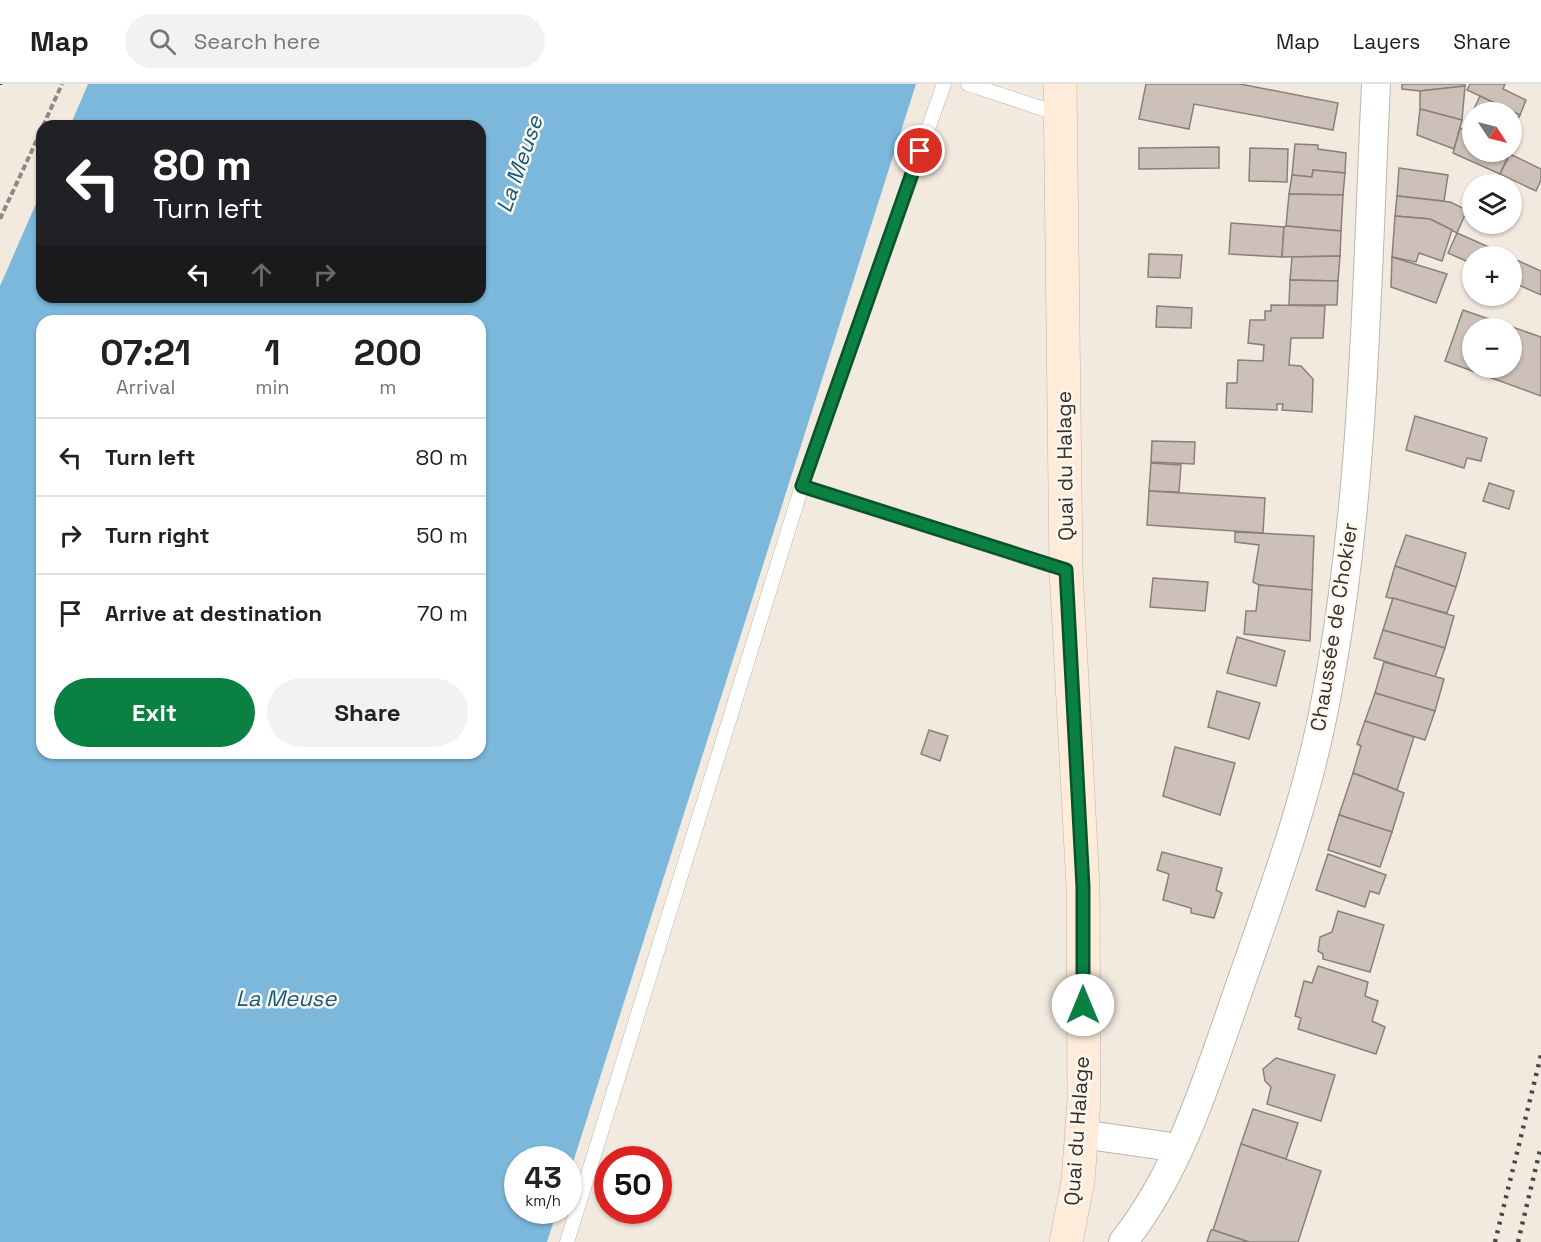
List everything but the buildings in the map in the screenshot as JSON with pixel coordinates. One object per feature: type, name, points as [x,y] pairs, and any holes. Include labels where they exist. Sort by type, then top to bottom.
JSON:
[{"type":"main road","name":"Quai du Halage","points":[[1059,99],[1066,570],[1083,887],[1084,1100],[1078,1181],[1066,1242]]},
{"type":"street","name":"Chaussée de Chokier","points":[[1123,1242],[1140,1221],[1179,1148],[1206,1084],[1296,825],[1324,709],[1348,566],[1362,371],[1376,84]]},
{"type":"street","points":[[1081,1134],[1179,1148]]},
{"type":"lane","points":[[567,1242],[802,486],[944,84]]},
{"type":"lane","points":[[968,84],[1059,99]]},
{"type":"lane","points":[[802,486],[1066,570]]},
{"type":"path","points":[[46,120],[62,84]]},
{"type":"path","points":[[0,219],[36,142]]},
{"type":"water","name":"La Meuse","points":[[88,84],[916,84],[578,1146],[504,1146],[504,1224],[553,1224],[547,1242],[0,1242],[0,286],[36,204],[36,303],[486,303],[486,120],[73,120]]},
{"type":"railway","points":[[1495,1242],[1541,1055]]},
{"type":"railway","points":[[1518,1242],[1541,1146]]},
{"type":"route","points":[[920,151],[802,486],[1066,570],[1083,887],[1083,1005]]}]
